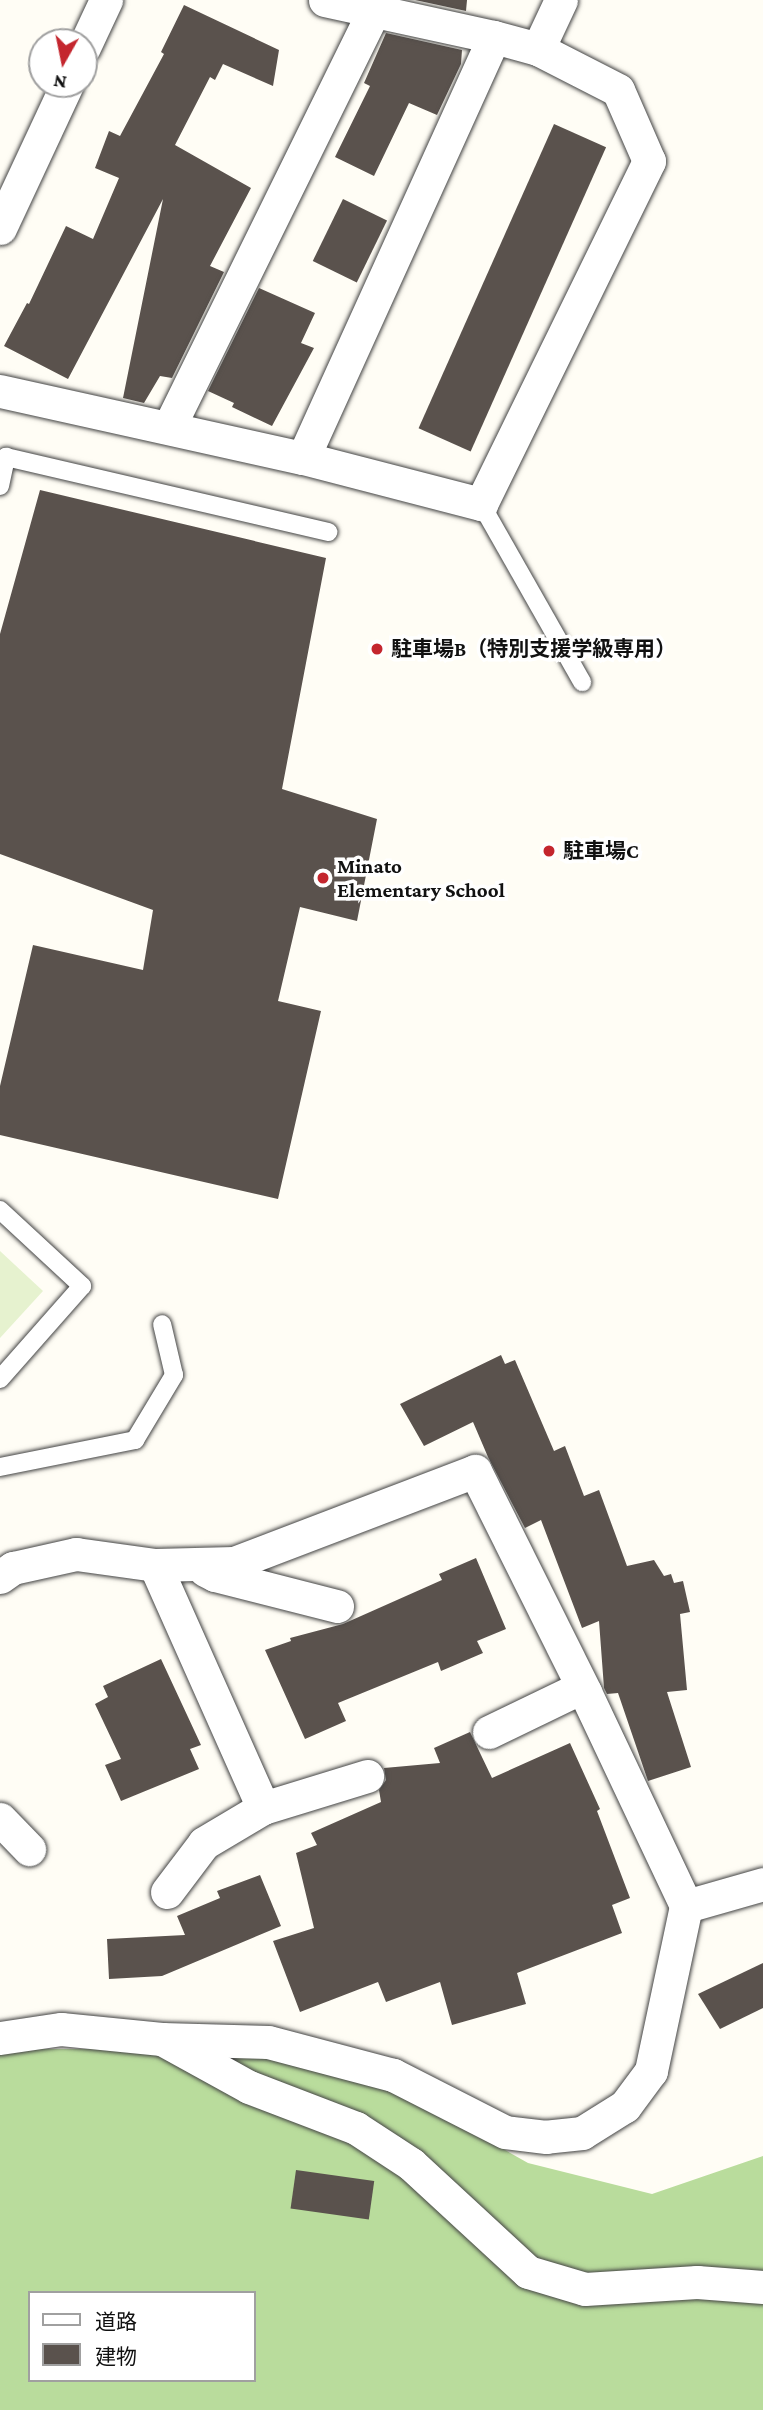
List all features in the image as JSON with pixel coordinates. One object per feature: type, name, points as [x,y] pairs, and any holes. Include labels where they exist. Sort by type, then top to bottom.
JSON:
[{"type":"street","points":[[93,28],[106,0]]},
{"type":"street","points":[[0,391],[303,458],[481,504],[649,161],[618,90],[538,49],[375,9],[326,0]]},
{"type":"street","points":[[538,49],[562,0]]},
{"type":"street","points":[[169,427],[375,9]]},
{"type":"street","points":[[303,458],[494,37]]},
{"type":"street","points":[[0,228],[60,98]]},
{"type":"street","points":[[0,1577],[13,1568],[76,1554],[155,1565],[234,1563],[475,1471],[686,1906],[651,2071],[625,2106],[582,2133],[546,2137],[505,2132],[393,2075],[268,2042],[162,2039],[61,2029],[0,2038]]},
{"type":"street","points":[[194,1564],[215,1576],[337,1606]]},
{"type":"street","points":[[155,1565],[263,1808]]},
{"type":"street","points":[[489,1732],[582,1687]]},
{"type":"street","points":[[167,1892],[204,1843],[263,1808],[367,1776]]},
{"type":"street","points":[[0,1819],[29,1849]]},
{"type":"street","points":[[686,1906],[763,1884]]},
{"type":"street","points":[[162,2039],[249,2087],[356,2128],[411,2164],[528,2272],[585,2289],[697,2282],[763,2287]]},
{"type":"lane","points":[[0,486],[6,457],[328,532]]},
{"type":"lane","points":[[481,504],[582,682]]},
{"type":"lane","points":[[0,1210],[82,1286],[0,1379]]},
{"type":"lane","points":[[0,1467],[135,1440],[174,1376],[162,1324]]},
{"type":"green space","points":[[0,1251],[43,1291],[0,1338]]},
{"type":"green space","points":[[0,2049],[139,2049],[266,2054],[389,2084],[528,2163],[652,2194],[763,2156],[763,2410],[0,2410]]},
{"type":"building","points":[[415,0],[467,0],[466,11]]},
{"type":"building","points":[[184,5],[279,50],[273,86],[223,64],[215,80],[210,77],[175,145],[251,188],[210,266],[224,272],[172,378],[160,376],[144,403],[123,398],[163,199],[68,379],[4,346],[27,303],[29,304],[66,226],[93,239],[119,178],[95,168],[109,131],[120,136],[164,54],[161,52]]},
{"type":"building","points":[[386,33],[462,50],[461,64],[437,115],[409,103],[374,176],[335,157],[370,86],[364,83]]},
{"type":"building","points":[[554,124],[606,147],[471,451],[419,428]]},
{"type":"building","points":[[343,199],[387,220],[357,282],[313,261]]},
{"type":"building","points":[[259,288],[315,313],[301,343],[314,348],[272,426],[232,407],[234,403],[208,391]]},
{"type":"building","points":[[40,490],[326,558],[282,789],[377,819],[357,921],[300,907],[278,1001],[321,1011],[278,1199],[0,1135],[0,1086],[33,945],[143,970],[153,910],[0,854],[0,634]]},
{"type":"building","points":[[501,1355],[505,1364],[515,1360],[554,1451],[565,1446],[584,1496],[599,1490],[627,1566],[654,1560],[664,1576],[671,1574],[674,1583],[683,1581],[690,1612],[680,1614],[687,1690],[667,1692],[691,1767],[648,1781],[618,1693],[607,1694],[604,1688],[599,1621],[582,1628],[541,1520],[525,1528],[473,1422],[424,1446],[400,1404]]},
{"type":"building","points":[[476,1558],[506,1629],[477,1641],[483,1653],[441,1671],[438,1662],[338,1703],[346,1721],[305,1739],[265,1650],[291,1641],[290,1638],[343,1624],[442,1580],[439,1574]]},
{"type":"building","points":[[161,1659],[201,1745],[190,1749],[199,1769],[121,1801],[105,1765],[121,1759],[95,1704],[108,1697],[103,1686]]},
{"type":"building","points":[[470,1732],[492,1778],[570,1743],[600,1809],[597,1811],[630,1898],[612,1905],[622,1933],[517,1973],[526,2004],[452,2025],[440,1982],[386,2002],[378,1982],[300,2012],[273,1941],[314,1928],[296,1853],[317,1845],[311,1833],[381,1802],[379,1790],[386,1780],[384,1768],[440,1763],[434,1748]]},
{"type":"building","points":[[260,1875],[281,1926],[162,1976],[109,1979],[107,1939],[185,1935],[177,1916],[220,1898],[217,1891]]},
{"type":"building","points":[[763,1963],[763,2008],[720,2029],[698,1994]]},
{"type":"building","points":[[296,2170],[374,2181],[369,2220],[291,2209]]},
{"type":"place","name":"駐車場B（特別支援学級専用）","points":[[377,649]]},
{"type":"place","name":"駐車場C","points":[[549,851]]},
{"type":"place","name":"Minato Elementary School","points":[[323,878]]}]
